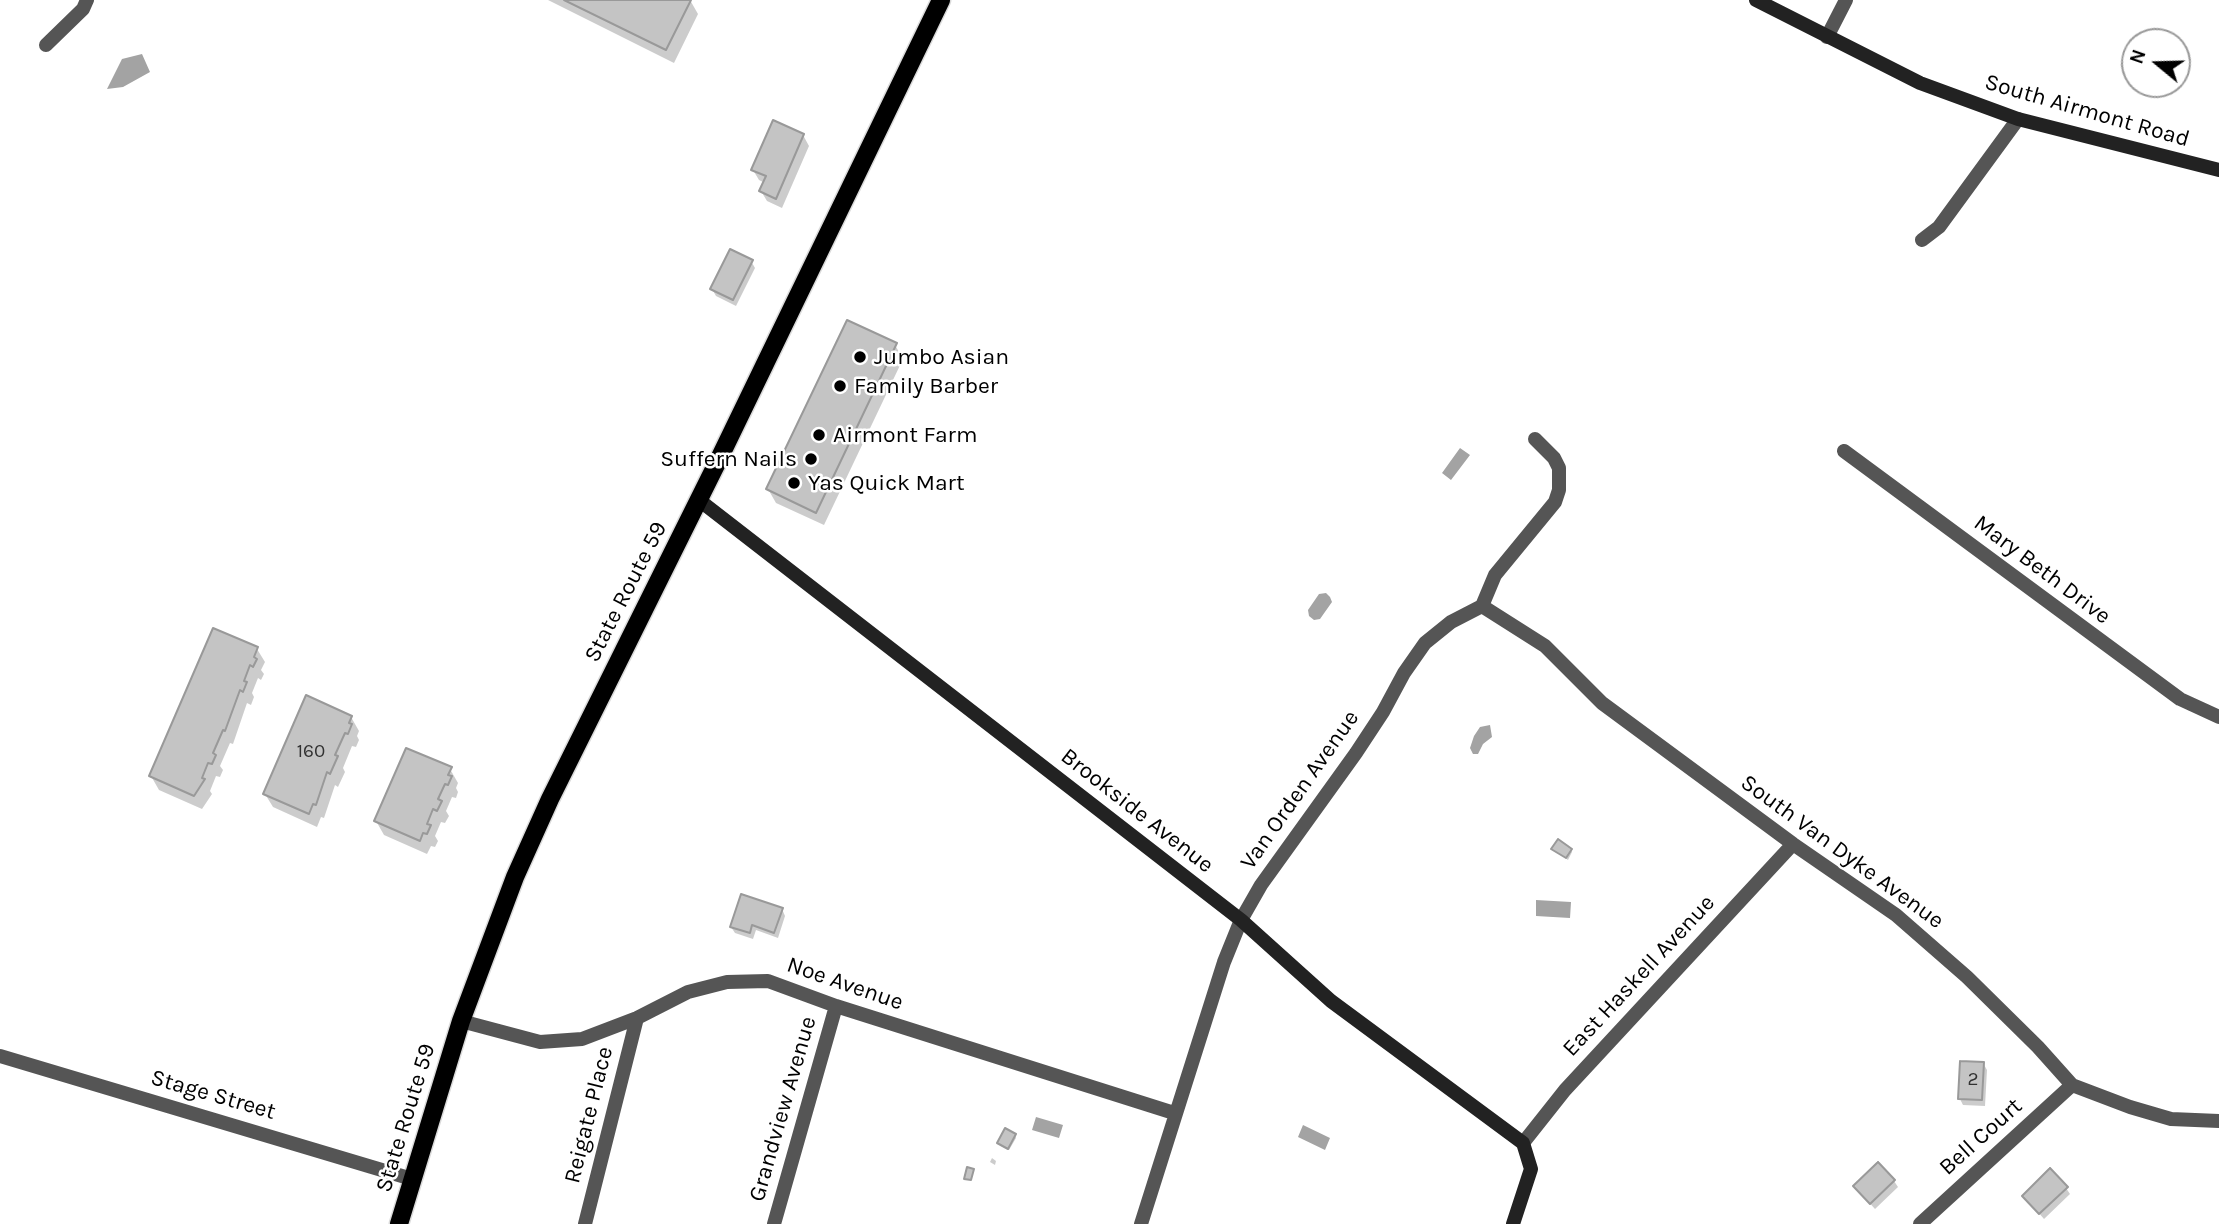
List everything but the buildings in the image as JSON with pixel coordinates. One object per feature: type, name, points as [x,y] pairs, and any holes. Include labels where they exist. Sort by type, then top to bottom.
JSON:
[{"type":"main road","name":"State Route 59","points":[[399,1224],[461,1021],[502,911],[550,800],[942,0]]},
{"type":"street","points":[[46,45],[83,9],[87,0]]},
{"type":"street","name":"South Airmont Road","points":[[1756,0],[1920,83],[2018,119],[2219,170]]},
{"type":"street","points":[[1827,37],[1846,0]]},
{"type":"street","points":[[1923,240],[1939,227],[2018,119]]},
{"type":"street","points":[[1482,606],[1495,575],[1555,502],[1559,490],[1559,468],[1554,458],[1535,439]]},
{"type":"street","name":"Mary Beth Drive","points":[[1844,451],[2180,699],[2219,717]]},
{"type":"street","name":"Brookside Avenue","points":[[699,500],[1241,920],[1331,1002],[1523,1143]]},
{"type":"street","name":"South Van Dyke Avenue","points":[[1482,606],[1545,646],[1602,703],[1793,844],[1896,915],[1967,977],[2038,1047],[2072,1085],[2171,1119],[2219,1121]]},
{"type":"street","name":"Van Orden Avenue","points":[[1141,1224],[1174,1113],[1224,962],[1241,920],[1261,885],[1383,712],[1404,673],[1425,643],[1451,622],[1482,606]]},
{"type":"street","name":"East Haskell Avenue","points":[[1523,1143],[1564,1090],[1793,844]]},
{"type":"street","name":"Noe Avenue","points":[[461,1021],[540,1042],[582,1039],[636,1018],[688,992],[727,982],[768,981],[835,1006],[1174,1113]]},
{"type":"street","name":"Grandview Avenue","points":[[774,1224],[835,1006]]},
{"type":"street","name":"Reigate Place","points":[[585,1224],[636,1018]]},
{"type":"street","name":"Stage Street","points":[[0,1056],[412,1179]]},
{"type":"street","name":"Bell Court","points":[[1920,1224],[2072,1085]]},
{"type":"street","points":[[1513,1224],[1531,1169],[1523,1143]]},
{"type":"shaded area","points":[[142,54],[150,72],[123,87],[107,89],[122,59]]},
{"type":"shaded area","points":[[1460,448],[1470,455],[1451,480],[1442,473]]},
{"type":"shaded area","points":[[1326,593],[1332,602],[1320,619],[1314,620],[1309,616],[1308,610],[1319,594]]},
{"type":"shaded area","points":[[1490,725],[1492,737],[1483,744],[1478,754],[1473,754],[1470,748],[1474,736],[1480,727]]},
{"type":"shaded area","points":[[1536,900],[1571,902],[1570,918],[1536,916]]},
{"type":"shaded area","points":[[1036,1117],[1063,1125],[1059,1138],[1032,1130]]},
{"type":"shaded area","points":[[1303,1125],[1330,1138],[1325,1150],[1298,1137]]},
{"type":"place","name":"Jumbo Asian","points":[[860,357]]},
{"type":"place","name":"Family Barber","points":[[840,386]]},
{"type":"place","name":"Airmont Farm","points":[[819,435]]},
{"type":"place","name":"Suffern Nails","points":[[811,459]]},
{"type":"place","name":"Yas Quick Mart","points":[[794,483]]}]
